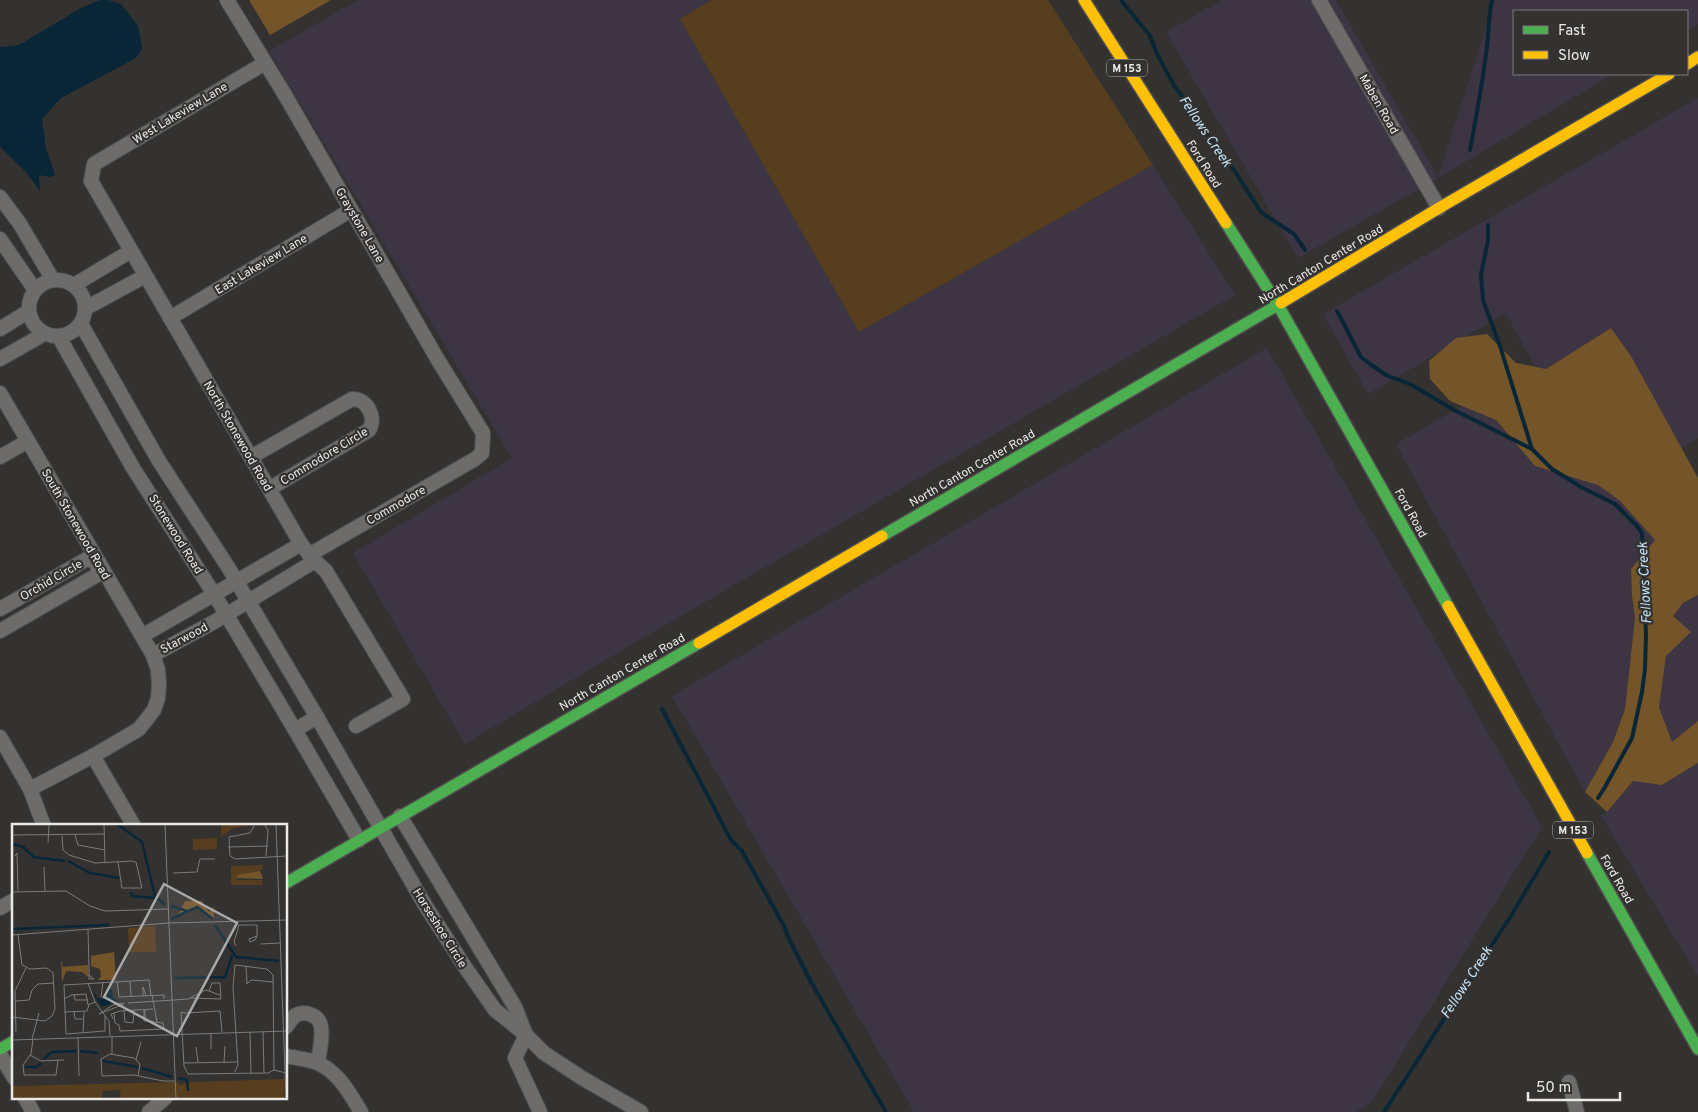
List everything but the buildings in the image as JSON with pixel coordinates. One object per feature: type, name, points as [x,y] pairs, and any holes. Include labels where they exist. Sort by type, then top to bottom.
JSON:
[{"type":"main road","name":"Ford Road","points":[[1084,0],[1278,305],[1698,1049]]},
{"type":"main road","name":"North Canton Center Road","points":[[288,881],[1278,305],[1667,75]]},
{"type":"main road","points":[[0,1049],[12,1042]]},
{"type":"street","name":"Graystone Lane","points":[[227,0],[438,360],[483,433],[482,453]]},
{"type":"street","name":"Maben Road","points":[[1319,0],[1440,208]]},
{"type":"street","name":"West Lakeview Lane","points":[[94,164],[265,63]]},
{"type":"street","name":"North Stonewood Road","points":[[94,164],[91,181],[131,251],[301,544],[326,571],[403,699],[356,726]]},
{"type":"street","points":[[0,197],[20,224],[53,280]]},
{"type":"street","name":"East Lakeview Lane","points":[[170,318],[351,210]]},
{"type":"street","points":[[0,238],[35,290]]},
{"type":"street","points":[[74,285],[131,251]]},
{"type":"street","points":[[86,308],[146,276]]},
{"type":"street","points":[[53,280],[64,281],[74,285],[82,295],[86,308],[81,324],[68,335],[59,337],[44,334],[34,324],[29,311],[30,300],[35,290],[43,283],[53,280]]},
{"type":"street","points":[[0,329],[29,311]]},
{"type":"street","name":"Stonewood Road","points":[[81,324],[159,461],[236,581],[381,828]]},
{"type":"street","points":[[0,359],[44,334]]},
{"type":"street","name":"Stonewood Road","points":[[59,337],[133,468],[214,594],[359,840]]},
{"type":"street","name":"South Stonewood Road","points":[[0,392],[153,655]]},
{"type":"street","name":"Commodore Circle","points":[[251,457],[352,399],[363,401],[373,417],[373,424],[369,430],[269,489]]},
{"type":"street","points":[[0,456],[28,441]]},
{"type":"street","name":"Commodore","points":[[312,558],[482,453]]},
{"type":"street","name":"Starwood","points":[[142,636],[301,544]]},
{"type":"street","name":"Starwood","points":[[30,789],[139,729],[154,710],[159,686],[158,670],[153,655],[226,615],[312,558]]},
{"type":"street","name":"Orchid Circle","points":[[0,609],[88,559],[99,562],[97,575],[0,631]]},
{"type":"street","points":[[295,730],[316,717]]},
{"type":"street","points":[[0,737],[30,789],[43,824]]},
{"type":"street","points":[[93,756],[133,824]]},
{"type":"street","name":"Horseshoe Circle","points":[[400,816],[515,1007],[526,1035]]},
{"type":"street","name":"Horseshoe Circle","points":[[381,828],[411,882],[495,1010],[560,1065],[641,1112]]},
{"type":"street","name":"Horseshoe Circle","points":[[411,882],[431,869]]},
{"type":"street","points":[[0,908],[12,901]]},
{"type":"street","name":"Horseshoe Circle","points":[[470,974],[488,962]]},
{"type":"street","points":[[288,1024],[293,1017],[299,1014],[309,1013],[315,1017],[322,1028],[318,1063]]},
{"type":"street","points":[[526,1035],[516,1058],[540,1112]]},
{"type":"street","points":[[0,1054],[12,1075]]},
{"type":"street","points":[[288,1056],[318,1063],[338,1079],[350,1093],[361,1112]]},
{"type":"street","points":[[1569,1082],[1577,1112]]},
{"type":"street","points":[[26,1100],[33,1112]]},
{"type":"street","points":[[149,1112],[163,1100]]},
{"type":"shaded area","points":[[249,0],[331,0],[270,35]]},
{"type":"shaded area","points":[[358,0],[712,0],[680,19],[859,332],[1153,165],[1235,295],[629,646],[465,744],[353,553],[512,458],[269,51]]},
{"type":"shaded area","points":[[712,0],[1048,0],[1153,165],[859,332],[680,19]]},
{"type":"shaded area","points":[[1222,0],[1336,0],[1438,177],[1495,0],[1698,0],[1698,24],[1688,29],[1688,10],[1513,10],[1513,75],[1611,75],[1438,178],[1298,258],[1166,32]]},
{"type":"shaded area","points":[[1698,98],[1698,438],[1681,448],[1631,356],[1611,328],[1546,369],[1534,365],[1506,313],[1368,394],[1323,314]]},
{"type":"shaded area","points":[[1611,328],[1631,356],[1698,478],[1698,595],[1683,603],[1673,616],[1691,632],[1666,656],[1659,707],[1672,742],[1698,721],[1698,763],[1662,785],[1633,781],[1607,812],[1585,792],[1613,742],[1625,709],[1635,618],[1631,569],[1655,540],[1620,501],[1598,485],[1535,466],[1496,420],[1450,401],[1430,379],[1429,361],[1456,338],[1487,334],[1516,363],[1546,369]]},
{"type":"shaded area","points":[[1267,348],[1542,827],[1372,1102],[1355,1112],[914,1112],[672,696]]},
{"type":"shaded area","points":[[1462,406],[1496,420],[1535,466],[1598,485],[1620,501],[1655,540],[1631,569],[1635,618],[1625,709],[1613,742],[1585,792],[1396,444]]},
{"type":"shaded area","points":[[1698,595],[1698,721],[1672,742],[1659,707],[1666,655],[1690,632],[1672,616],[1683,603]]},
{"type":"shaded area","points":[[1698,763],[1698,976],[1601,816],[1607,812],[1633,781],[1662,785]]},
{"type":"water","points":[[100,0],[121,4],[138,26],[142,48],[136,58],[61,98],[42,119],[46,148],[55,175],[50,177],[39,175],[40,191],[25,171],[0,147],[0,47],[19,45],[81,8]]},
{"type":"waterway","name":"Fellows Creek","points":[[1121,0],[1150,36],[1157,54],[1175,87],[1194,111],[1208,135],[1217,144],[1259,209],[1262,213],[1294,234],[1305,250]]},
{"type":"waterway","points":[[1470,150],[1483,78],[1492,0]]},
{"type":"waterway","points":[[1488,225],[1488,241],[1481,274],[1483,300],[1500,346],[1532,449]]},
{"type":"waterway","name":"Fellows Creek","points":[[1337,311],[1361,357],[1370,364],[1386,375],[1410,384],[1454,410],[1532,449],[1552,469],[1581,487],[1615,504],[1642,533],[1646,635],[1642,692],[1632,738],[1598,798]]},
{"type":"waterway","points":[[662,709],[731,840],[742,851],[784,926],[811,982],[886,1112]]},
{"type":"waterway","name":"Fellows Creek","points":[[1384,1112],[1512,914],[1549,852]]},
{"type":"traffic: fast","points":[[1226,223],[1278,305],[1448,606]]},
{"type":"traffic: fast","points":[[882,536],[1281,303]]},
{"type":"traffic: fast","points":[[288,882],[699,643]]},
{"type":"traffic: fast","points":[[1587,853],[1698,1049]]},
{"type":"traffic: fast","points":[[0,1049],[12,1042]]},
{"type":"traffic: slow","points":[[1084,0],[1226,223]]},
{"type":"traffic: slow","points":[[1688,63],[1698,57]]},
{"type":"traffic: slow","points":[[1281,303],[1439,208],[1667,75]]},
{"type":"traffic: slow","points":[[699,643],[882,536]]},
{"type":"traffic: slow","points":[[1448,606],[1587,853]]}]
